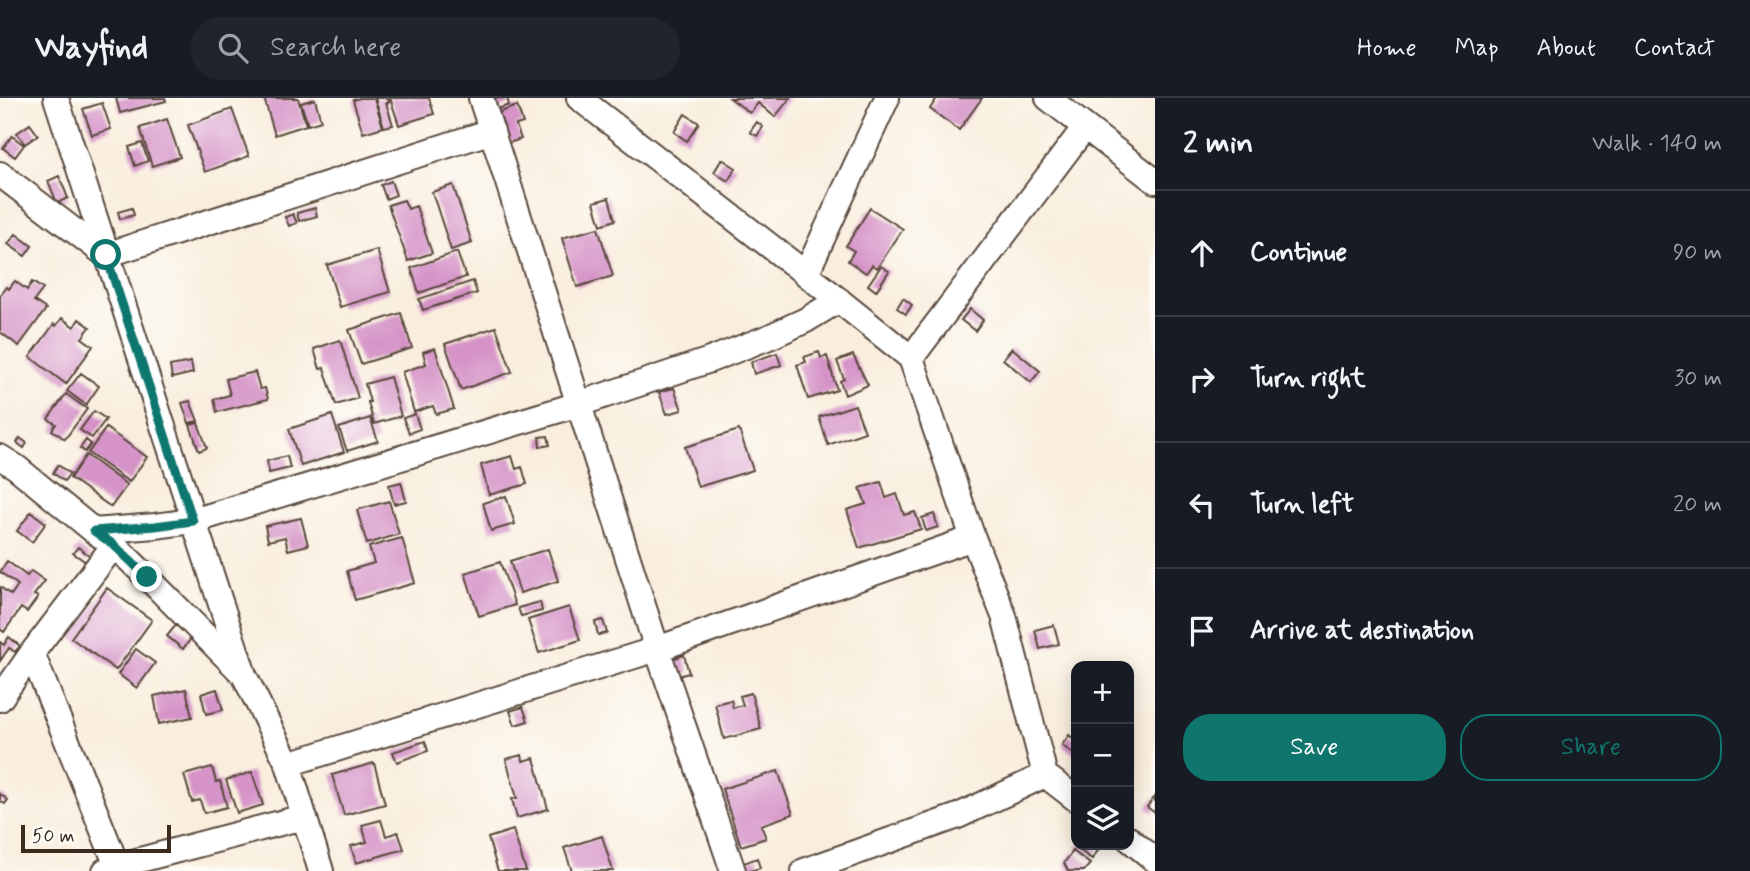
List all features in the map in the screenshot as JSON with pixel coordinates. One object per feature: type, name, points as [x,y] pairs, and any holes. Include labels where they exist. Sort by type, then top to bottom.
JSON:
[{"type":"street","points":[[56,98],[244,674],[288,764],[321,871]]},
{"type":"street","points":[[481,98],[657,649],[733,871]]},
{"type":"street","points":[[579,98],[911,358],[1004,615],[1045,775],[1071,795]]},
{"type":"street","points":[[806,274],[887,98]]},
{"type":"street","points":[[1048,98],[1155,181]]},
{"type":"street","points":[[911,358],[1085,127]]},
{"type":"street","points":[[106,255],[492,131]]},
{"type":"street","points":[[0,174],[106,255]]},
{"type":"street","points":[[0,699],[104,538],[155,526],[193,521],[579,404],[769,337],[806,320],[839,300]]},
{"type":"street","points":[[0,457],[104,538],[244,674]]},
{"type":"street","points":[[288,764],[657,649],[974,538]]},
{"type":"street","points":[[32,653],[111,869],[303,817]]},
{"type":"street","points":[[804,871],[958,816],[1045,775]]},
{"type":"street","points":[[1134,843],[1155,860]]},
{"type":"building","points":[[116,98],[165,98],[166,101],[120,113]]},
{"type":"building","points":[[264,98],[298,98],[306,125],[275,135]]},
{"type":"building","points":[[374,98],[383,127],[363,133],[353,100]]},
{"type":"building","points":[[375,98],[388,98],[389,102],[386,103],[393,125],[384,127]]},
{"type":"building","points":[[390,98],[429,98],[434,114],[399,125]]},
{"type":"building","points":[[491,98],[507,98],[509,105],[495,110]]},
{"type":"building","points":[[730,98],[790,98],[775,117],[758,103],[750,113]]},
{"type":"building","points":[[937,98],[982,98],[959,130],[930,109]]},
{"type":"building","points":[[315,99],[321,121],[308,125],[301,103]]},
{"type":"building","points":[[102,103],[111,129],[92,135],[83,109]]},
{"type":"building","points":[[517,106],[523,123],[516,125],[521,139],[505,144],[494,114]]},
{"type":"building","points":[[232,109],[249,156],[205,172],[188,125]]},
{"type":"building","points":[[685,114],[699,123],[687,141],[674,132]]},
{"type":"building","points":[[167,119],[180,157],[152,166],[140,128]]},
{"type":"building","points":[[757,122],[763,127],[757,136],[750,132]]},
{"type":"building","points":[[30,124],[38,135],[25,144],[17,133]]},
{"type":"building","points":[[12,136],[24,145],[15,157],[3,148]]},
{"type":"building","points":[[142,143],[148,161],[135,166],[129,147]]},
{"type":"building","points":[[722,159],[736,168],[728,181],[714,172]]},
{"type":"building","points":[[59,176],[68,198],[57,203],[48,181]]},
{"type":"building","points":[[391,181],[396,195],[386,199],[381,185]]},
{"type":"building","points":[[453,185],[472,243],[451,250],[432,192]]},
{"type":"building","points":[[609,198],[615,220],[601,225],[594,202]]},
{"type":"building","points":[[404,200],[408,209],[416,206],[432,253],[408,261],[388,205]]},
{"type":"building","points":[[132,208],[134,215],[120,219],[118,212]]},
{"type":"building","points":[[315,208],[317,216],[299,221],[297,213]]},
{"type":"building","points":[[870,208],[903,229],[877,268],[872,265],[866,273],[848,261],[854,251],[846,246]]},
{"type":"building","points":[[293,214],[297,223],[289,226],[285,217]]},
{"type":"building","points":[[598,228],[613,276],[577,287],[562,238]]},
{"type":"building","points":[[16,234],[32,246],[25,256],[8,244]]},
{"type":"building","points":[[377,250],[390,292],[340,307],[327,265]]},
{"type":"building","points":[[457,252],[466,277],[419,293],[411,268]]},
{"type":"building","points":[[881,266],[889,271],[876,291],[868,285]]},
{"type":"building","points":[[15,281],[27,290],[32,282],[43,289],[34,301],[46,309],[19,346],[0,332],[0,296]]},
{"type":"building","points":[[473,281],[477,293],[423,310],[419,299]]},
{"type":"building","points":[[903,298],[912,305],[906,314],[897,308]]},
{"type":"building","points":[[970,309],[983,320],[975,331],[961,320]]},
{"type":"building","points":[[401,313],[412,348],[361,364],[349,330]]},
{"type":"building","points":[[62,318],[74,327],[79,319],[90,327],[82,338],[93,346],[66,384],[30,357],[54,324],[56,326]]},
{"type":"building","points":[[496,327],[512,372],[461,390],[445,344]]},
{"type":"building","points":[[340,340],[358,398],[336,405],[324,368],[320,369],[314,349]]},
{"type":"building","points":[[435,348],[454,409],[436,414],[433,406],[414,412],[402,372],[426,364],[423,352]]},
{"type":"building","points":[[1012,348],[1040,371],[1031,382],[1003,359]]},
{"type":"building","points":[[819,352],[821,358],[827,356],[837,390],[808,399],[797,365],[806,362],[804,357]]},
{"type":"building","points":[[777,353],[781,365],[754,374],[751,362]]},
{"type":"building","points":[[853,355],[868,385],[845,395],[840,381],[844,379],[837,361]]},
{"type":"building","points":[[191,362],[193,373],[172,378],[170,366]]},
{"type":"building","points":[[255,372],[260,389],[265,388],[268,399],[217,412],[214,399],[230,395],[226,379]]},
{"type":"building","points":[[81,373],[99,386],[86,405],[67,391]]},
{"type":"building","points":[[390,377],[401,416],[374,424],[365,384]]},
{"type":"building","points":[[674,388],[682,410],[667,414],[659,392]]},
{"type":"building","points":[[66,394],[87,409],[65,439],[52,430],[56,424],[48,419]]},
{"type":"building","points":[[190,401],[198,421],[189,423],[182,403]]},
{"type":"building","points":[[855,405],[865,432],[828,445],[819,417]]},
{"type":"building","points":[[94,411],[106,419],[92,438],[80,430]]},
{"type":"building","points":[[415,414],[420,429],[409,433],[403,418]]},
{"type":"building","points":[[332,415],[344,452],[301,466],[289,429]]},
{"type":"building","points":[[370,418],[378,441],[347,451],[339,428]]},
{"type":"building","points":[[198,423],[207,448],[199,451],[190,425]]},
{"type":"building","points":[[106,428],[147,457],[129,482],[88,453]]},
{"type":"building","points":[[739,430],[753,470],[698,487],[685,447]]},
{"type":"building","points":[[548,436],[550,445],[540,447],[539,437]]},
{"type":"building","points":[[20,438],[27,443],[24,448],[17,443]]},
{"type":"building","points":[[86,440],[91,444],[85,452],[80,448]]},
{"type":"building","points":[[86,455],[127,485],[111,507],[70,478]]},
{"type":"building","points":[[287,456],[290,468],[269,473],[267,461]]},
{"type":"building","points":[[512,456],[516,469],[522,467],[527,484],[489,495],[481,465]]},
{"type":"building","points":[[58,465],[70,474],[64,481],[53,473]]},
{"type":"building","points":[[401,482],[406,501],[394,504],[389,485]]},
{"type":"building","points":[[881,482],[886,498],[897,494],[904,515],[915,512],[921,529],[859,548],[847,510],[866,504],[860,488]]},
{"type":"building","points":[[506,496],[515,524],[491,531],[483,503]]},
{"type":"building","points":[[389,501],[399,534],[367,544],[357,510]]},
{"type":"building","points":[[31,512],[46,523],[32,542],[17,531]]},
{"type":"building","points":[[934,514],[938,527],[926,531],[922,518]]},
{"type":"building","points":[[301,518],[308,545],[288,550],[285,537],[268,541],[265,526]]},
{"type":"building","points":[[402,538],[415,583],[355,600],[347,571],[374,563],[369,547]]},
{"type":"building","points":[[78,547],[90,556],[86,562],[73,553]]},
{"type":"building","points":[[548,549],[558,581],[520,593],[510,561]]},
{"type":"building","points":[[7,561],[27,576],[31,571],[45,581],[34,595],[38,597],[27,612],[21,608],[4,632],[0,629],[0,587],[11,595],[18,585],[0,572]]},
{"type":"building","points":[[500,562],[515,605],[479,616],[465,573]]},
{"type":"building","points":[[107,588],[152,620],[116,670],[71,638]]},
{"type":"building","points":[[540,602],[542,611],[521,616],[518,608]]},
{"type":"building","points":[[569,607],[580,640],[539,653],[528,620]]},
{"type":"building","points":[[603,620],[607,633],[598,635],[595,622]]},
{"type":"building","points":[[176,625],[192,637],[183,649],[167,636]]},
{"type":"building","points":[[1054,625],[1059,644],[1040,649],[1035,630]]},
{"type":"building","points":[[9,637],[20,646],[15,652],[9,648],[0,661],[0,642],[4,645]]},
{"type":"building","points":[[136,649],[155,663],[137,688],[118,674]]},
{"type":"building","points":[[684,655],[689,673],[674,677],[669,660]]},
{"type":"building","points":[[186,689],[192,717],[159,724],[154,696]]},
{"type":"building","points":[[217,689],[223,710],[206,714],[201,694]]},
{"type":"building","points":[[751,693],[761,729],[724,739],[715,704],[731,700],[733,708],[743,705],[740,696]]},
{"type":"building","points":[[523,707],[528,721],[515,725],[510,711]]},
{"type":"building","points":[[1069,735],[1071,737],[1071,752],[1062,745]]},
{"type":"building","points":[[425,741],[428,751],[397,762],[393,752]]},
{"type":"building","points":[[522,755],[523,761],[534,758],[548,809],[517,818],[512,799],[517,798],[506,759]]},
{"type":"building","points":[[374,763],[385,804],[344,815],[332,775]]},
{"type":"building","points":[[212,767],[216,782],[220,781],[227,807],[204,813],[200,800],[192,802],[184,775]]},
{"type":"building","points":[[778,771],[793,814],[761,825],[766,838],[741,846],[722,789]]},
{"type":"building","points":[[252,772],[263,805],[237,813],[226,780]]},
{"type":"building","points":[[0,794],[8,800],[5,804],[0,801]]},
{"type":"building","points":[[1155,796],[1155,813],[1147,807]]},
{"type":"building","points":[[381,820],[386,836],[398,832],[404,849],[356,863],[351,846],[367,842],[362,825]]},
{"type":"building","points":[[513,830],[526,871],[498,871],[488,838]]},
{"type":"building","points":[[602,836],[613,871],[572,871],[564,848]]},
{"type":"building","points":[[1079,850],[1098,850],[1092,859]]},
{"type":"building","points":[[1073,851],[1090,864],[1084,871],[1068,871],[1064,863]]},
{"type":"building","points":[[757,858],[760,868],[738,871],[736,866]]},
{"type":"route","points":[[106,255],[193,521],[94,531],[114,545],[147,577]]}]
